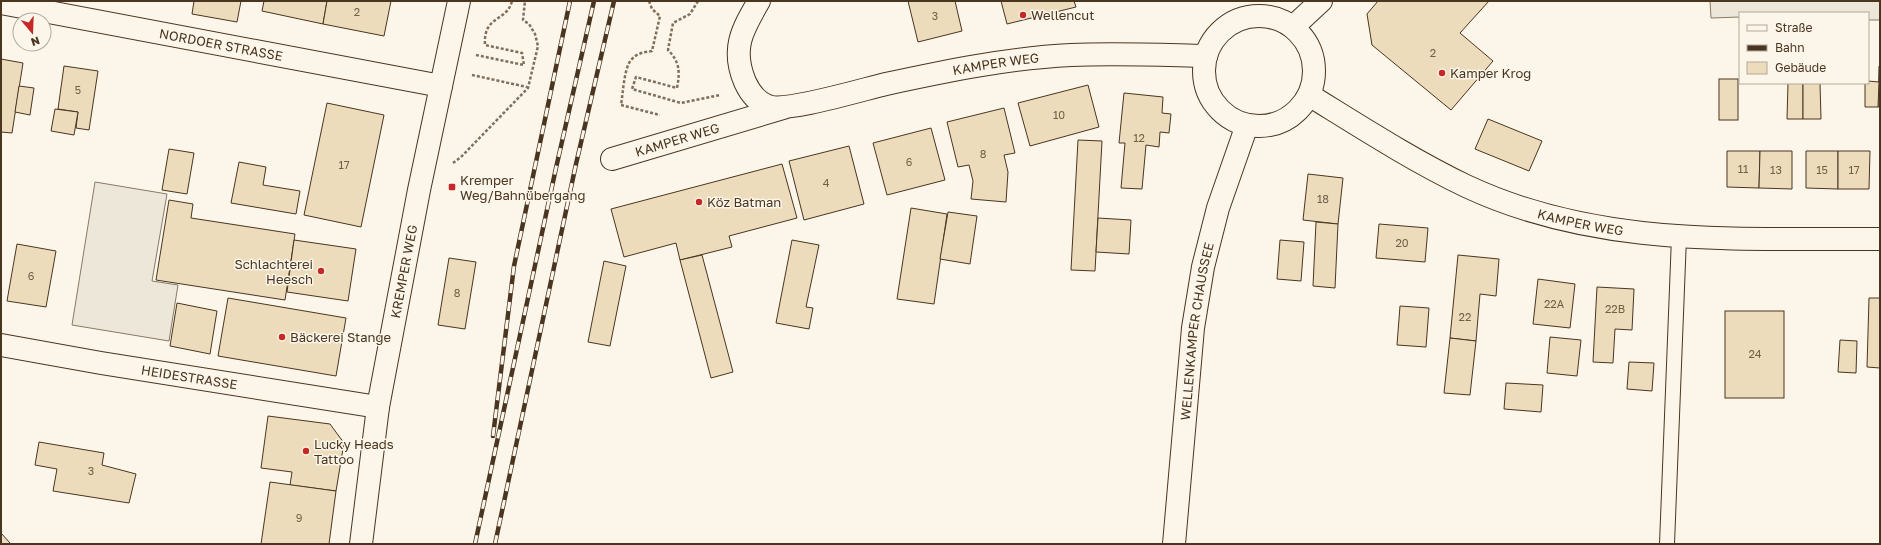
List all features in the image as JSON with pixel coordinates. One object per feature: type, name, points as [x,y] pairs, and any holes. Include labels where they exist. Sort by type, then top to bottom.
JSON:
[{"type":"street","name":"KREMPER WEG","points":[[360,544],[378,407],[419,190],[459,1]]},
{"type":"street","points":[[756,97],[739,67],[738,57],[740,39],[745,25],[759,1]]},
{"type":"street","points":[[1292,27],[1321,1]]},
{"type":"street","name":"NORDOER STRASSE","points":[[1,3],[40,6],[443,77]]},
{"type":"street","points":[[1254,16],[1278,20],[1292,27],[1306,41],[1313,58],[1314,81],[1309,95],[1297,112],[1286,120],[1271,126],[1246,125],[1233,120],[1211,99],[1206,84],[1204,67],[1210,46],[1226,27],[1239,20],[1254,16]]},
{"type":"street","name":"KAMPER WEG","points":[[612,159],[788,106],[963,69],[1040,58],[1107,54],[1206,56]]},
{"type":"street","name":"KAMPER WEG","points":[[1309,95],[1434,170],[1467,187],[1569,222],[1624,232],[1679,237],[1880,239]]},
{"type":"street","name":"KAMPER WEG","points":[[756,97],[769,107],[788,106]]},
{"type":"street","name":"WELLENKAMPER CHAUSSEE","points":[[1174,544],[1193,328],[1203,267],[1218,208],[1246,125]]},
{"type":"street","name":"HEIDESTRASSE","points":[[1,345],[102,363],[378,407]]},
{"type":"lane","points":[[1667,544],[1679,237]]},
{"type":"path","points":[[472,55],[524,65],[522,53],[485,45],[484,34],[492,20],[504,14],[510,7],[512,1]]},
{"type":"path","points":[[419,190],[461,157],[528,88],[538,46],[535,34],[529,24],[523,20],[525,1]]},
{"type":"path","points":[[621,105],[626,70],[631,59],[639,54],[652,51],[660,16],[652,9],[649,1]]},
{"type":"path","points":[[698,1],[690,14],[673,23],[668,50],[673,55],[680,71],[677,88],[636,77],[632,89],[681,103],[756,97]]},
{"type":"path","points":[[443,77],[528,88]]},
{"type":"shaded area","points":[[1710,1],[1880,1],[1880,20],[1869,20],[1869,12],[1739,12],[1739,17],[1711,18]]},
{"type":"shaded area","points":[[95,182],[167,194],[152,281],[178,285],[169,341],[72,325]]},
{"type":"building","points":[[194,1],[241,1],[237,22],[192,14]]},
{"type":"building","points":[[264,1],[327,1],[323,24],[262,11]]},
{"type":"building","points":[[327,1],[391,1],[384,36],[323,24]]},
{"type":"building","points":[[908,1],[955,1],[962,31],[918,42]]},
{"type":"building","name":"Wellencut","points":[[1001,1],[1074,1],[1076,7],[1007,24]]},
{"type":"building","points":[[1378,1],[1489,1],[1460,33],[1493,61],[1451,110],[1372,45],[1367,14]]},
{"type":"building","points":[[1,59],[23,63],[12,133],[1,132]]},
{"type":"building","points":[[64,66],[98,71],[89,130],[76,128],[78,112],[58,109]]},
{"type":"building","points":[[1879,66],[1880,107],[1878,107]]},
{"type":"building","points":[[1719,79],[1738,79],[1738,120],[1719,120]]},
{"type":"building","points":[[1869,81],[1879,82],[1878,107],[1865,107],[1865,84],[1869,84]]},
{"type":"building","points":[[1788,84],[1803,84],[1803,119],[1787,119]]},
{"type":"building","points":[[1803,84],[1820,84],[1821,119],[1803,119]]},
{"type":"building","points":[[1088,85],[1099,127],[1030,146],[1018,103]]},
{"type":"building","points":[[19,86],[34,88],[30,115],[15,112]]},
{"type":"building","points":[[1124,93],[1163,97],[1162,113],[1171,114],[1169,133],[1160,132],[1159,147],[1146,145],[1142,189],[1121,188],[1125,143],[1119,143]]},
{"type":"building","points":[[327,103],[384,115],[361,227],[304,215]]},
{"type":"building","points":[[1004,108],[1015,153],[1004,155],[1008,172],[1006,202],[971,199],[973,181],[969,165],[958,167],[947,122]]},
{"type":"building","points":[[55,109],[78,112],[74,135],[51,131]]},
{"type":"building","points":[[1488,119],[1542,141],[1529,171],[1475,149]]},
{"type":"building","points":[[931,128],[945,180],[887,195],[873,143]]},
{"type":"building","points":[[1078,140],[1102,141],[1095,271],[1071,270]]},
{"type":"building","points":[[849,146],[864,204],[804,220],[789,161]]},
{"type":"building","points":[[169,149],[194,153],[187,194],[162,190]]},
{"type":"building","points":[[1727,151],[1760,151],[1759,188],[1727,187]]},
{"type":"building","points":[[1760,151],[1792,151],[1792,189],[1759,188]]},
{"type":"building","points":[[1806,151],[1838,151],[1838,189],[1806,188]]},
{"type":"building","points":[[1838,151],[1870,151],[1869,189],[1838,189]]},
{"type":"building","points":[[239,162],[266,167],[263,185],[300,191],[296,214],[231,203]]},
{"type":"building","points":[[782,164],[797,218],[729,236],[732,247],[680,260],[676,243],[624,257],[611,209]]},
{"type":"building","points":[[1308,174],[1343,178],[1338,224],[1303,220]]},
{"type":"building","points":[[169,200],[193,204],[191,218],[295,234],[285,300],[156,280]]},
{"type":"building","points":[[911,208],[947,214],[934,304],[897,299]]},
{"type":"building","points":[[948,212],[977,216],[970,264],[940,259]]},
{"type":"building","points":[[1098,218],[1131,220],[1129,254],[1096,252]]},
{"type":"building","points":[[1316,222],[1338,224],[1335,288],[1313,286]]},
{"type":"building","points":[[1379,224],[1428,228],[1425,262],[1376,258]]},
{"type":"building","name":"Schlachterei Heesch","points":[[294,240],[356,249],[348,301],[287,292]]},
{"type":"building","points":[[792,240],[819,245],[806,307],[813,308],[809,329],[776,323]]},
{"type":"building","points":[[1280,240],[1304,242],[1301,281],[1277,279]]},
{"type":"building","points":[[17,244],[56,251],[46,307],[7,301]]},
{"type":"building","points":[[702,255],[733,372],[711,378],[680,260]]},
{"type":"building","points":[[1458,255],[1499,259],[1496,296],[1480,294],[1476,341],[1450,338]]},
{"type":"building","points":[[449,258],[476,262],[465,329],[438,325]]},
{"type":"building","points":[[604,261],[626,266],[610,346],[588,342]]},
{"type":"building","points":[[1538,279],[1575,284],[1570,328],[1533,324]]},
{"type":"building","points":[[1597,287],[1634,289],[1632,330],[1615,329],[1613,363],[1593,362]]},
{"type":"building","name":"Bäckerei Stange","points":[[228,298],[346,318],[336,376],[218,356]]},
{"type":"building","points":[[1869,298],[1880,298],[1880,368],[1867,367]]},
{"type":"building","points":[[177,303],[217,311],[210,354],[170,346]]},
{"type":"building","points":[[1400,306],[1429,308],[1426,347],[1397,345]]},
{"type":"building","points":[[1725,311],[1784,311],[1784,398],[1725,398]]},
{"type":"building","points":[[1550,337],[1581,340],[1577,376],[1547,373]]},
{"type":"building","points":[[1450,338],[1476,341],[1470,395],[1444,393]]},
{"type":"building","points":[[1840,340],[1857,341],[1856,373],[1838,372]]},
{"type":"building","points":[[1629,362],[1654,363],[1652,391],[1627,389]]},
{"type":"building","points":[[1506,383],[1543,385],[1541,412],[1504,409]]},
{"type":"building","points":[[268,416],[330,424],[344,443],[336,491],[290,485],[292,472],[261,468]]},
{"type":"building","points":[[39,442],[104,453],[102,465],[136,474],[129,503],[53,491],[57,469],[35,465]]},
{"type":"building","points":[[270,482],[336,491],[329,544],[261,544]]},
{"type":"building","points":[[1,533],[10,543],[1,544]]},
{"type":"railway","points":[[493,436],[514,266],[570,1]]},
{"type":"railway","points":[[475,544],[556,168],[594,1]]},
{"type":"railway","points":[[495,544],[576,164],[614,1]]},
{"type":"place","name":"Wellencut","points":[[1023,15]]},
{"type":"place","name":"Kamper Krog","points":[[1442,73]]},
{"type":"place","name":"Kremper Weg/Bahnübergang","points":[[452,187]]},
{"type":"place","name":"Köz Batman","points":[[699,202]]},
{"type":"place","name":"Schlachterei Heesch","points":[[321,271]]},
{"type":"place","name":"Bäckerei Stange","points":[[282,337]]},
{"type":"place","name":"Lucky Heads Tattoo","points":[[306,451]]}]
